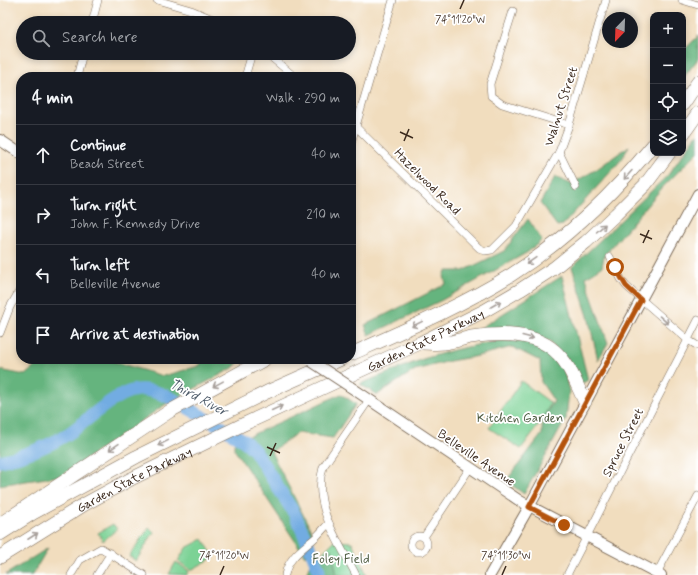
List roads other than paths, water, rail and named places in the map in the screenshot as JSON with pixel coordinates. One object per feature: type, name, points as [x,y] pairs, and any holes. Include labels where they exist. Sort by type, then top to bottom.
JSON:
[{"type":"highway","points":[[686,100],[698,82]]},
{"type":"highway","points":[[686,130],[698,113]]},
{"type":"highway","name":"Garden State Parkway","points":[[356,352],[440,313],[511,275],[576,226],[606,199],[650,148]]},
{"type":"highway","name":"Garden State Parkway","points":[[0,557],[85,504],[131,479],[217,436],[420,343],[484,311],[520,290],[554,268],[586,242],[645,185],[667,156]]},
{"type":"highway","points":[[420,343],[445,343],[471,337],[500,335],[521,336],[535,339],[548,345],[559,354],[568,367],[585,402]]},
{"type":"highway","points":[[237,374],[243,364]]},
{"type":"highway","points":[[0,524],[170,411],[256,364]]},
{"type":"highway","name":"Garden State Parkway","points":[[0,534],[33,513],[136,457],[268,392],[330,364]]},
{"type":"main road","points":[[0,140],[16,151]]},
{"type":"main road","points":[[490,575],[529,507],[698,194]]},
{"type":"main road","name":"Belleville Avenue","points":[[316,364],[529,507],[659,574]]},
{"type":"street","points":[[94,16],[98,0]]},
{"type":"street","points":[[158,0],[205,16]]},
{"type":"street","points":[[356,118],[378,54],[393,0]]},
{"type":"street","name":"Walnut Street","points":[[492,250],[516,226],[559,152],[569,125],[606,0]]},
{"type":"street","points":[[682,0],[698,5]]},
{"type":"street","points":[[513,11],[490,84],[491,96],[502,104],[569,125]]},
{"type":"street","points":[[78,72],[81,60]]},
{"type":"street","points":[[247,72],[250,60]]},
{"type":"street","points":[[275,60],[290,72]]},
{"type":"street","name":"Hazelwood Road","points":[[356,126],[479,248],[485,251],[492,250]]},
{"type":"street","points":[[559,152],[576,187]]},
{"type":"street","points":[[610,257],[626,286],[688,340],[698,346]]},
{"type":"street","points":[[0,333],[10,307],[16,297]]},
{"type":"street","name":"Spruce Street","points":[[567,575],[698,320]]},
{"type":"street","points":[[356,575],[333,534],[320,488],[324,467],[369,400]]},
{"type":"street","points":[[424,537],[470,468]]},
{"type":"street","points":[[659,574],[698,496]]},
{"type":"street","points":[[285,575],[290,561],[329,523]]},
{"type":"street","points":[[71,575],[80,560],[102,548],[144,575]]},
{"type":"street","points":[[97,575],[111,554]]},
{"type":"waterway","name":"Third River","points":[[0,461],[35,450],[60,439],[104,406],[124,394],[135,390],[145,390],[165,395],[240,438],[255,451],[294,513],[319,570],[319,575]]},
{"type":"park label","name":"Kitchen Garden","points":[[520,417]]},
{"type":"park label","name":"Foley Field","points":[[341,558]]}]
